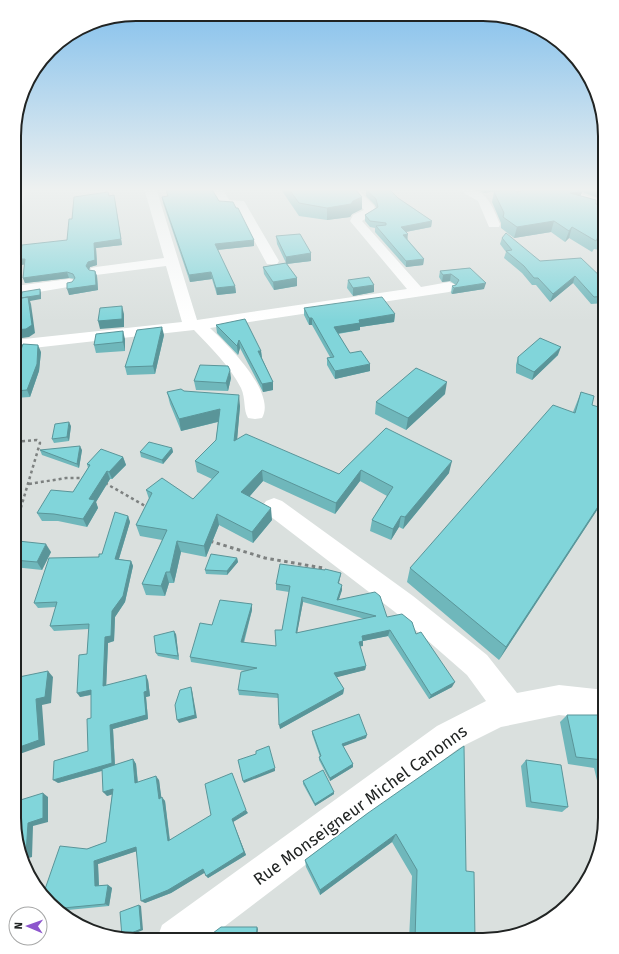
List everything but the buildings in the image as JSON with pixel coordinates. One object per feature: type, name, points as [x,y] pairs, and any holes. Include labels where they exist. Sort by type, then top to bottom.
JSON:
[{"type":"street","points":[[163,233],[194,325],[217,344],[246,381],[255,406],[232,398]]},
{"type":"street","points":[[256,233],[272,261]]},
{"type":"street","points":[[366,233],[418,292]]},
{"type":"street","points":[[96,271],[172,261]]},
{"type":"street","points":[[21,290],[68,283]]},
{"type":"street","points":[[21,345],[194,325],[450,287]]},
{"type":"street","points":[[274,507],[404,604],[478,665],[510,709]]},
{"type":"street","name":"Rue Monseigneur Michel Canonns","points":[[184,933],[448,737],[497,712],[510,709],[559,700],[598,704]]},
{"type":"path","points":[[21,441],[37,440],[40,443],[21,509]]},
{"type":"path","points":[[29,484],[66,478],[85,478]]},
{"type":"path","points":[[98,482],[111,485],[150,509]]},
{"type":"path","points":[[204,538],[252,556],[293,565],[337,570],[357,569]]}]
